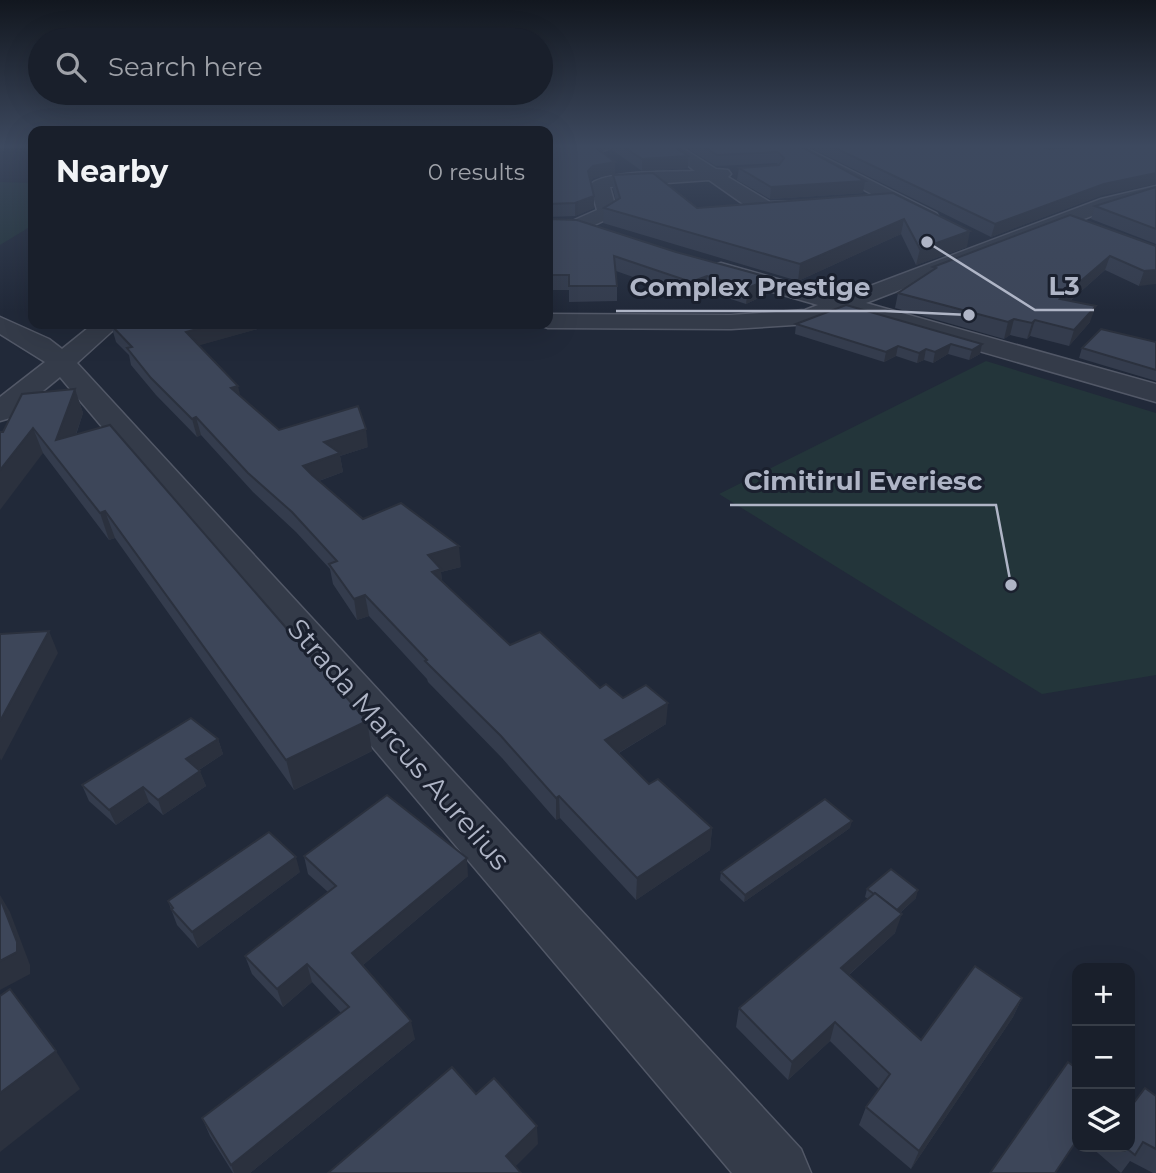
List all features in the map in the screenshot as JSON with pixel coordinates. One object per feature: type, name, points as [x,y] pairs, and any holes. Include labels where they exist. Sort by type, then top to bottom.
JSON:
[{"type":"street","points":[[604,202],[607,212],[568,225],[606,234]]},
{"type":"street","points":[[753,202],[767,208],[823,205]]},
{"type":"street","points":[[899,202],[946,226]]},
{"type":"street","points":[[911,202],[914,203],[913,209]]},
{"type":"street","points":[[553,321],[782,321],[809,317],[990,248],[1074,222],[1113,202]]},
{"type":"street","points":[[1074,222],[1131,217]]},
{"type":"street","points":[[1045,235],[1091,228],[1074,222]]},
{"type":"street","points":[[968,237],[990,248]]},
{"type":"street","points":[[696,263],[1156,393]]},
{"type":"street","points":[[0,322],[28,321]]},
{"type":"street","name":"Strada Marcus Aurelius","points":[[0,322],[60,360],[778,1173]]},
{"type":"street","points":[[0,412],[60,360],[101,329]]},
{"type":"shaded area","points":[[0,202],[28,202],[28,228],[0,245]]},
{"type":"shaded area","points":[[986,361],[1156,413],[1156,675],[1042,694],[719,494]]},
{"type":"building","points":[[553,202],[578,202],[553,204]]},
{"type":"building","points":[[614,202],[689,202],[697,208],[779,202],[911,202],[970,231],[920,249],[904,219],[800,264],[604,208]]},
{"type":"building","points":[[948,202],[1056,202],[995,224]]},
{"type":"building","points":[[1109,202],[1156,202],[1156,229],[1095,206]]},
{"type":"building","points":[[1070,215],[1156,246],[1156,270],[1144,271],[1110,256],[1060,299],[1096,306],[1074,330],[1035,320],[1032,323],[1014,319],[1008,322],[898,293],[936,268],[933,267]]},
{"type":"building","points":[[553,219],[577,220],[676,252],[771,278],[748,288],[707,276],[691,282],[614,256],[617,286],[569,286],[569,275],[553,275]]},
{"type":"building","points":[[846,305],[982,344],[972,350],[951,344],[935,352],[926,349],[919,353],[898,346],[886,352],[796,324]]},
{"type":"building","points":[[115,329],[197,329],[186,332],[238,386],[231,388],[279,430],[358,406],[366,429],[324,442],[340,453],[303,466],[363,519],[401,503],[459,546],[428,555],[441,569],[432,572],[510,645],[540,632],[600,688],[606,684],[623,698],[646,685],[668,703],[605,740],[649,784],[658,779],[712,828],[637,878],[559,796],[556,798],[501,736],[425,661],[427,660],[365,595],[354,599],[329,564],[337,561],[292,512],[248,473],[196,417],[192,419],[151,378],[127,348],[132,347]]},
{"type":"building","points":[[1101,329],[1156,342],[1156,370],[1082,348]]},
{"type":"building","points":[[75,389],[56,440],[110,425],[367,721],[286,760],[105,511],[100,513],[33,428],[0,470],[0,432],[3,432],[22,394]]},
{"type":"building","points":[[49,631],[0,721],[0,634]]},
{"type":"building","points":[[191,718],[218,739],[186,759],[200,771],[158,800],[143,787],[109,810],[82,785]]},
{"type":"building","points":[[387,795],[467,858],[352,953],[411,1021],[231,1165],[202,1118],[349,1007],[307,964],[277,989],[245,956],[336,886],[304,856]]},
{"type":"building","points":[[825,799],[852,821],[745,895],[721,872]]},
{"type":"building","points":[[269,832],[296,857],[192,932],[171,909],[173,908],[168,901]]},
{"type":"building","points":[[891,869],[918,890],[897,910],[867,889]]},
{"type":"building","points":[[875,893],[902,914],[841,968],[921,1040],[975,966],[1022,998],[919,1151],[866,1107],[890,1074],[835,1022],[792,1062],[739,1008]]},
{"type":"building","points":[[0,898],[17,942],[17,952],[0,961]]},
{"type":"building","points":[[10,989],[56,1051],[0,1093],[0,996]]},
{"type":"building","points":[[1068,1062],[1072,1065],[1072,1148],[1055,1173],[990,1173]]},
{"type":"building","points":[[452,1067],[476,1094],[494,1078],[537,1126],[506,1156],[521,1173],[328,1173]]},
{"type":"building","points":[[1145,1088],[1156,1096],[1156,1149],[1143,1142],[1135,1155],[1131,1152],[1135,1152],[1135,1101]]},
{"type":"place","name":"L3","points":[[927,242]]},
{"type":"place","name":"Complex Prestige","points":[[969,315]]},
{"type":"place","name":"Cimitirul Everiesc","points":[[1011,585]]}]
